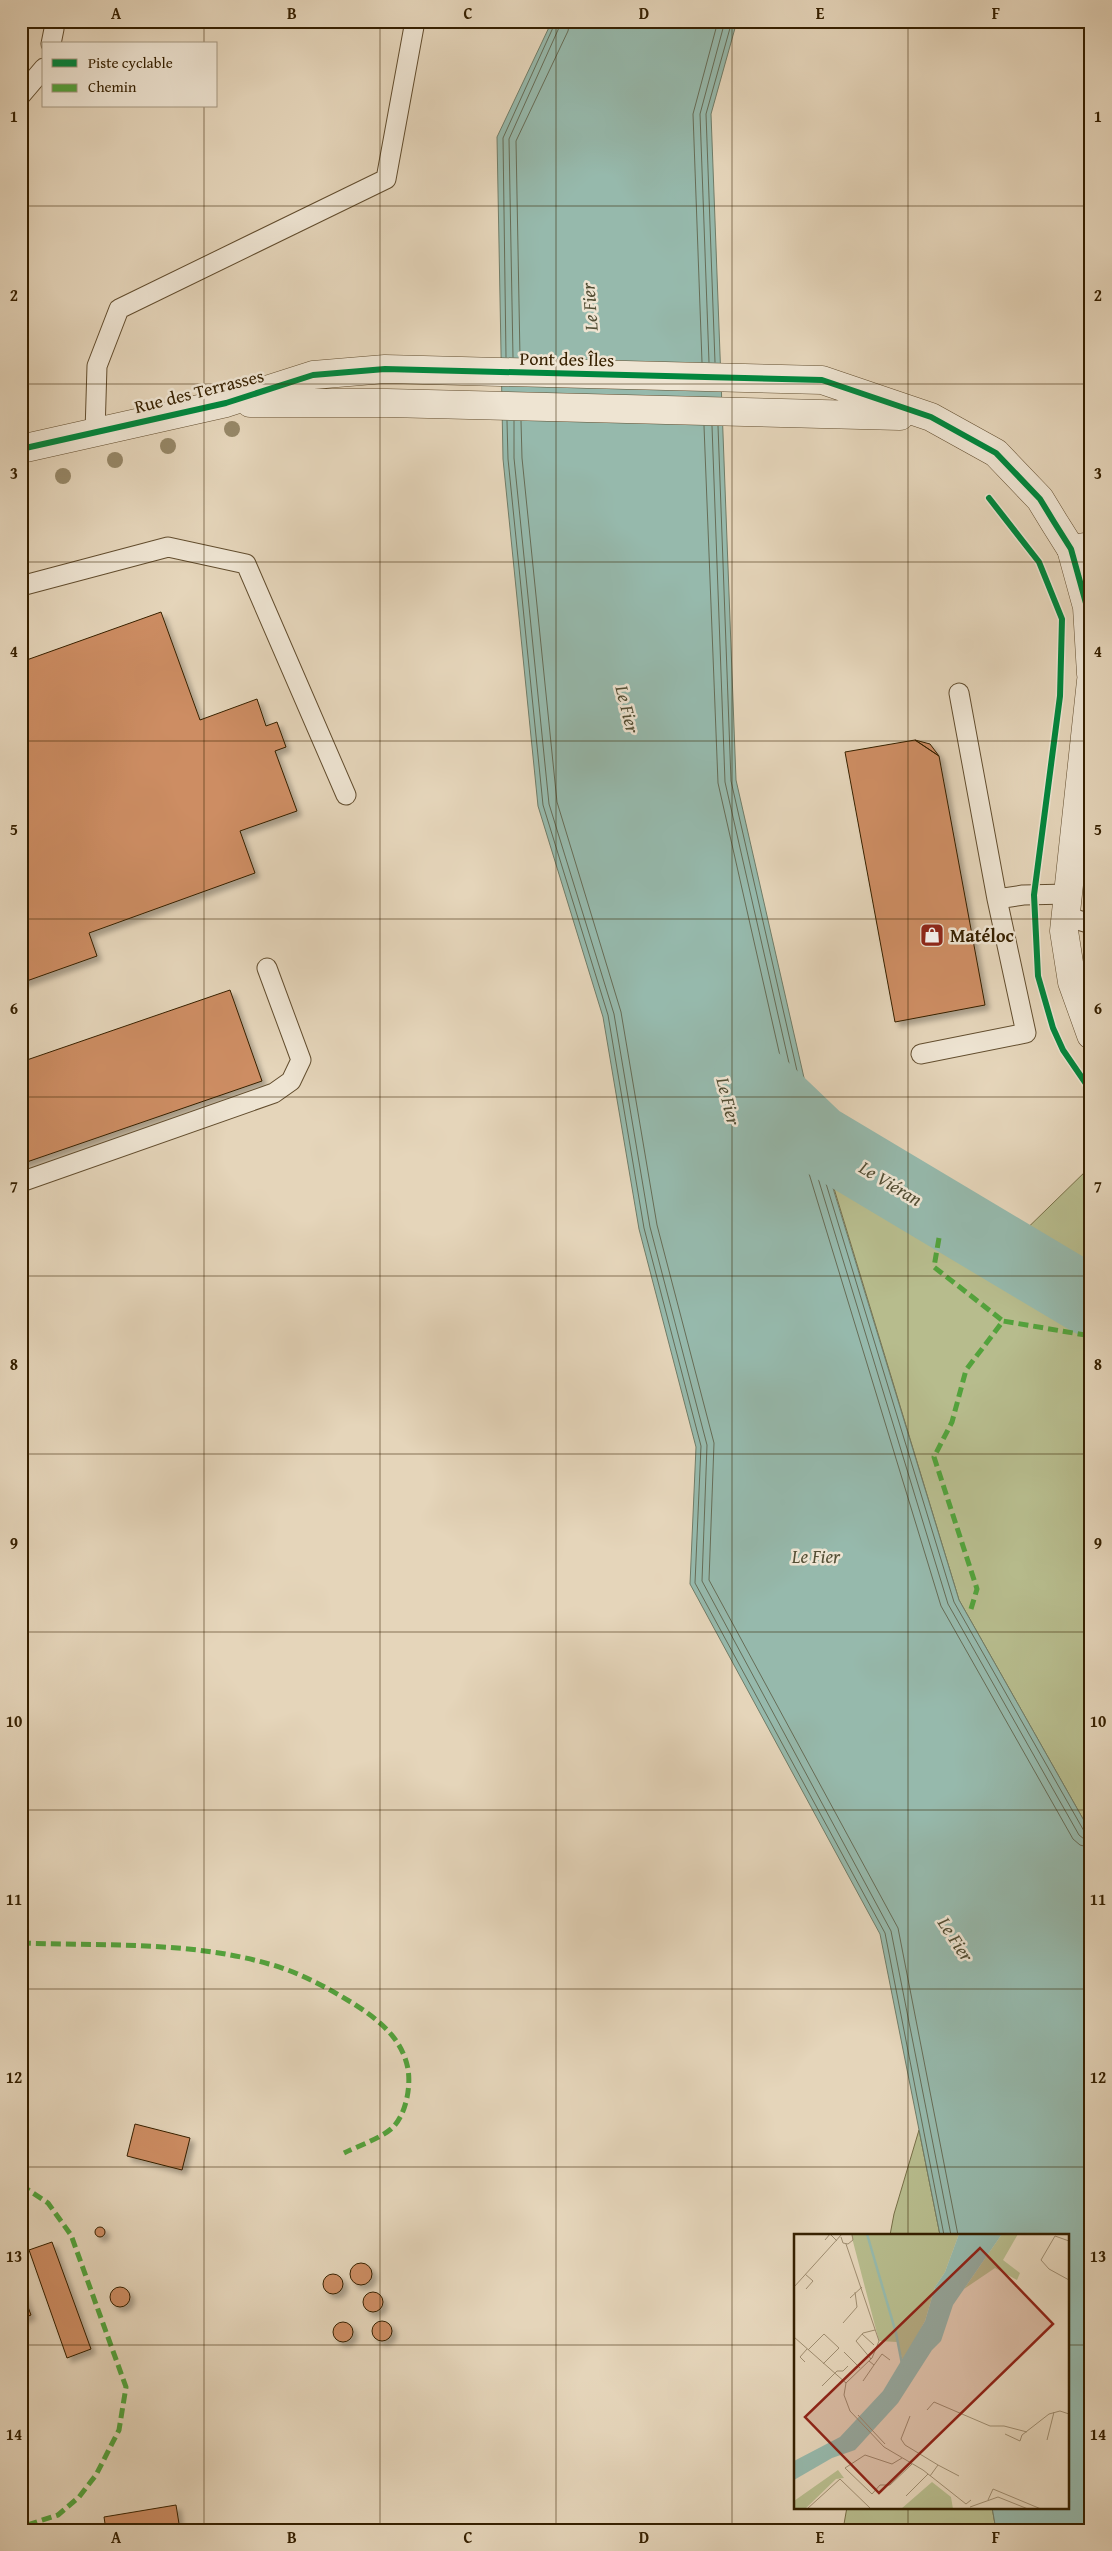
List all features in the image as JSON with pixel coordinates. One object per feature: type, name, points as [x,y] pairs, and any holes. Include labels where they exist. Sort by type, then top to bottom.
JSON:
[{"type":"street","name":"Rue des Terrasses","points":[[21,449],[226,403],[313,375],[385,369]]},
{"type":"street","name":"Pont des Îles","points":[[385,369],[822,380],[930,417],[996,453],[1040,499],[1081,548],[1091,674]]},
{"type":"street","name":"Rue des Terrasses","points":[[226,403],[387,403],[930,417]]},
{"type":"street","points":[[1091,681],[1086,774],[1064,931],[1072,982],[1091,1035]]},
{"type":"lane","points":[[51,42],[54,29],[53,21]]},
{"type":"lane","points":[[94,432],[97,366],[119,309],[386,179],[415,21]]},
{"type":"lane","points":[[21,95],[42,70]]},
{"type":"lane","points":[[21,586],[168,547],[246,564],[346,795]]},
{"type":"lane","points":[[921,1054],[1026,1033],[997,899],[959,693]]},
{"type":"lane","points":[[997,899],[1028,895],[1067,905],[1091,924]]},
{"type":"lane","points":[[21,1182],[274,1092],[291,1082],[301,1060],[267,968]]},
{"type":"green space","points":[[822,1149],[1008,1247],[1091,1166],[1091,1833],[959,1600]]},
{"type":"green space","points":[[919,2130],[940,2234],[890,2234],[894,2214]]},
{"type":"green space","points":[[847,2508],[992,2508],[996,2530],[825,2530],[844,2524]]},
{"type":"water","name":"Le Fier","points":[[552,21],[737,21],[711,114],[736,780],[818,1139],[959,1600],[1091,1833],[1091,2530],[996,2530],[992,2508],[1070,2508],[1070,2234],[940,2234],[880,1934],[690,1584],[696,1447],[639,1229],[603,1017],[538,806],[503,459],[497,137]]},
{"type":"building","points":[[161,612],[200,720],[257,699],[266,726],[277,722],[286,747],[275,751],[297,811],[240,831],[255,873],[89,933],[97,956],[21,983],[21,662]]},
{"type":"building","points":[[915,740],[939,756],[985,1005],[895,1022],[845,752]]},
{"type":"building","points":[[915,740],[930,744],[939,756]]},
{"type":"building","points":[[230,990],[262,1081],[21,1164],[21,1062]]},
{"type":"building","points":[[135,2124],[190,2138],[182,2170],[127,2156]]},
{"type":"building","points":[[98,2227],[102,2227],[105,2232],[104,2236],[98,2237],[95,2234],[95,2230]]},
{"type":"building","points":[[52,2242],[91,2349],[67,2358],[29,2250]]},
{"type":"building","points":[[361,2263],[371,2270],[372,2274],[365,2284],[361,2285],[351,2278],[350,2274],[357,2264]]},
{"type":"building","points":[[329,2274],[337,2274],[343,2280],[343,2288],[337,2294],[329,2294],[323,2288],[323,2280]]},
{"type":"building","points":[[116,2287],[124,2287],[130,2293],[130,2301],[124,2307],[116,2307],[110,2301],[110,2293]]},
{"type":"building","points":[[21,2288],[31,2315],[21,2319]]},
{"type":"building","points":[[369,2292],[377,2292],[383,2298],[383,2306],[377,2312],[369,2312],[363,2306],[363,2298]]},
{"type":"building","points":[[378,2321],[386,2321],[392,2327],[392,2335],[386,2341],[378,2341],[372,2335],[372,2327]]},
{"type":"building","points":[[339,2322],[347,2322],[353,2328],[353,2336],[347,2342],[339,2342],[333,2336],[333,2328]]},
{"type":"building","points":[[176,2505],[180,2530],[106,2530],[104,2517]]},
{"type":"waterway","name":"Le Viéran","points":[[749,1073],[818,1139],[1091,1302]]},
{"type":"marked path","points":[[939,1238],[934,1267],[1003,1321]]},
{"type":"marked path","points":[[971,1609],[977,1589],[934,1457],[952,1422],[966,1370],[1003,1321],[1091,1336]]},
{"type":"marked path","points":[[21,1943],[146,1946],[208,1951],[269,1964],[291,1971],[324,1986],[354,2004],[380,2023],[395,2039],[405,2058],[409,2084],[404,2109],[391,2129],[375,2139],[344,2153]]},
{"type":"marked path","points":[[21,2185],[48,2203],[71,2235],[126,2387],[119,2430],[96,2475],[79,2497],[58,2515],[21,2527]]},
{"type":"cycle path","points":[[21,449],[226,403],[313,375],[385,369],[822,380],[931,417],[996,453],[1040,499],[1071,549],[1087,607],[1091,674]]},
{"type":"cycle path","points":[[989,498],[1039,562],[1062,619],[1060,696],[1034,895],[1038,976],[1053,1028],[1063,1050],[1091,1091]]},
{"type":"place","name":"Matéloc","points":[[932,935]]}]
